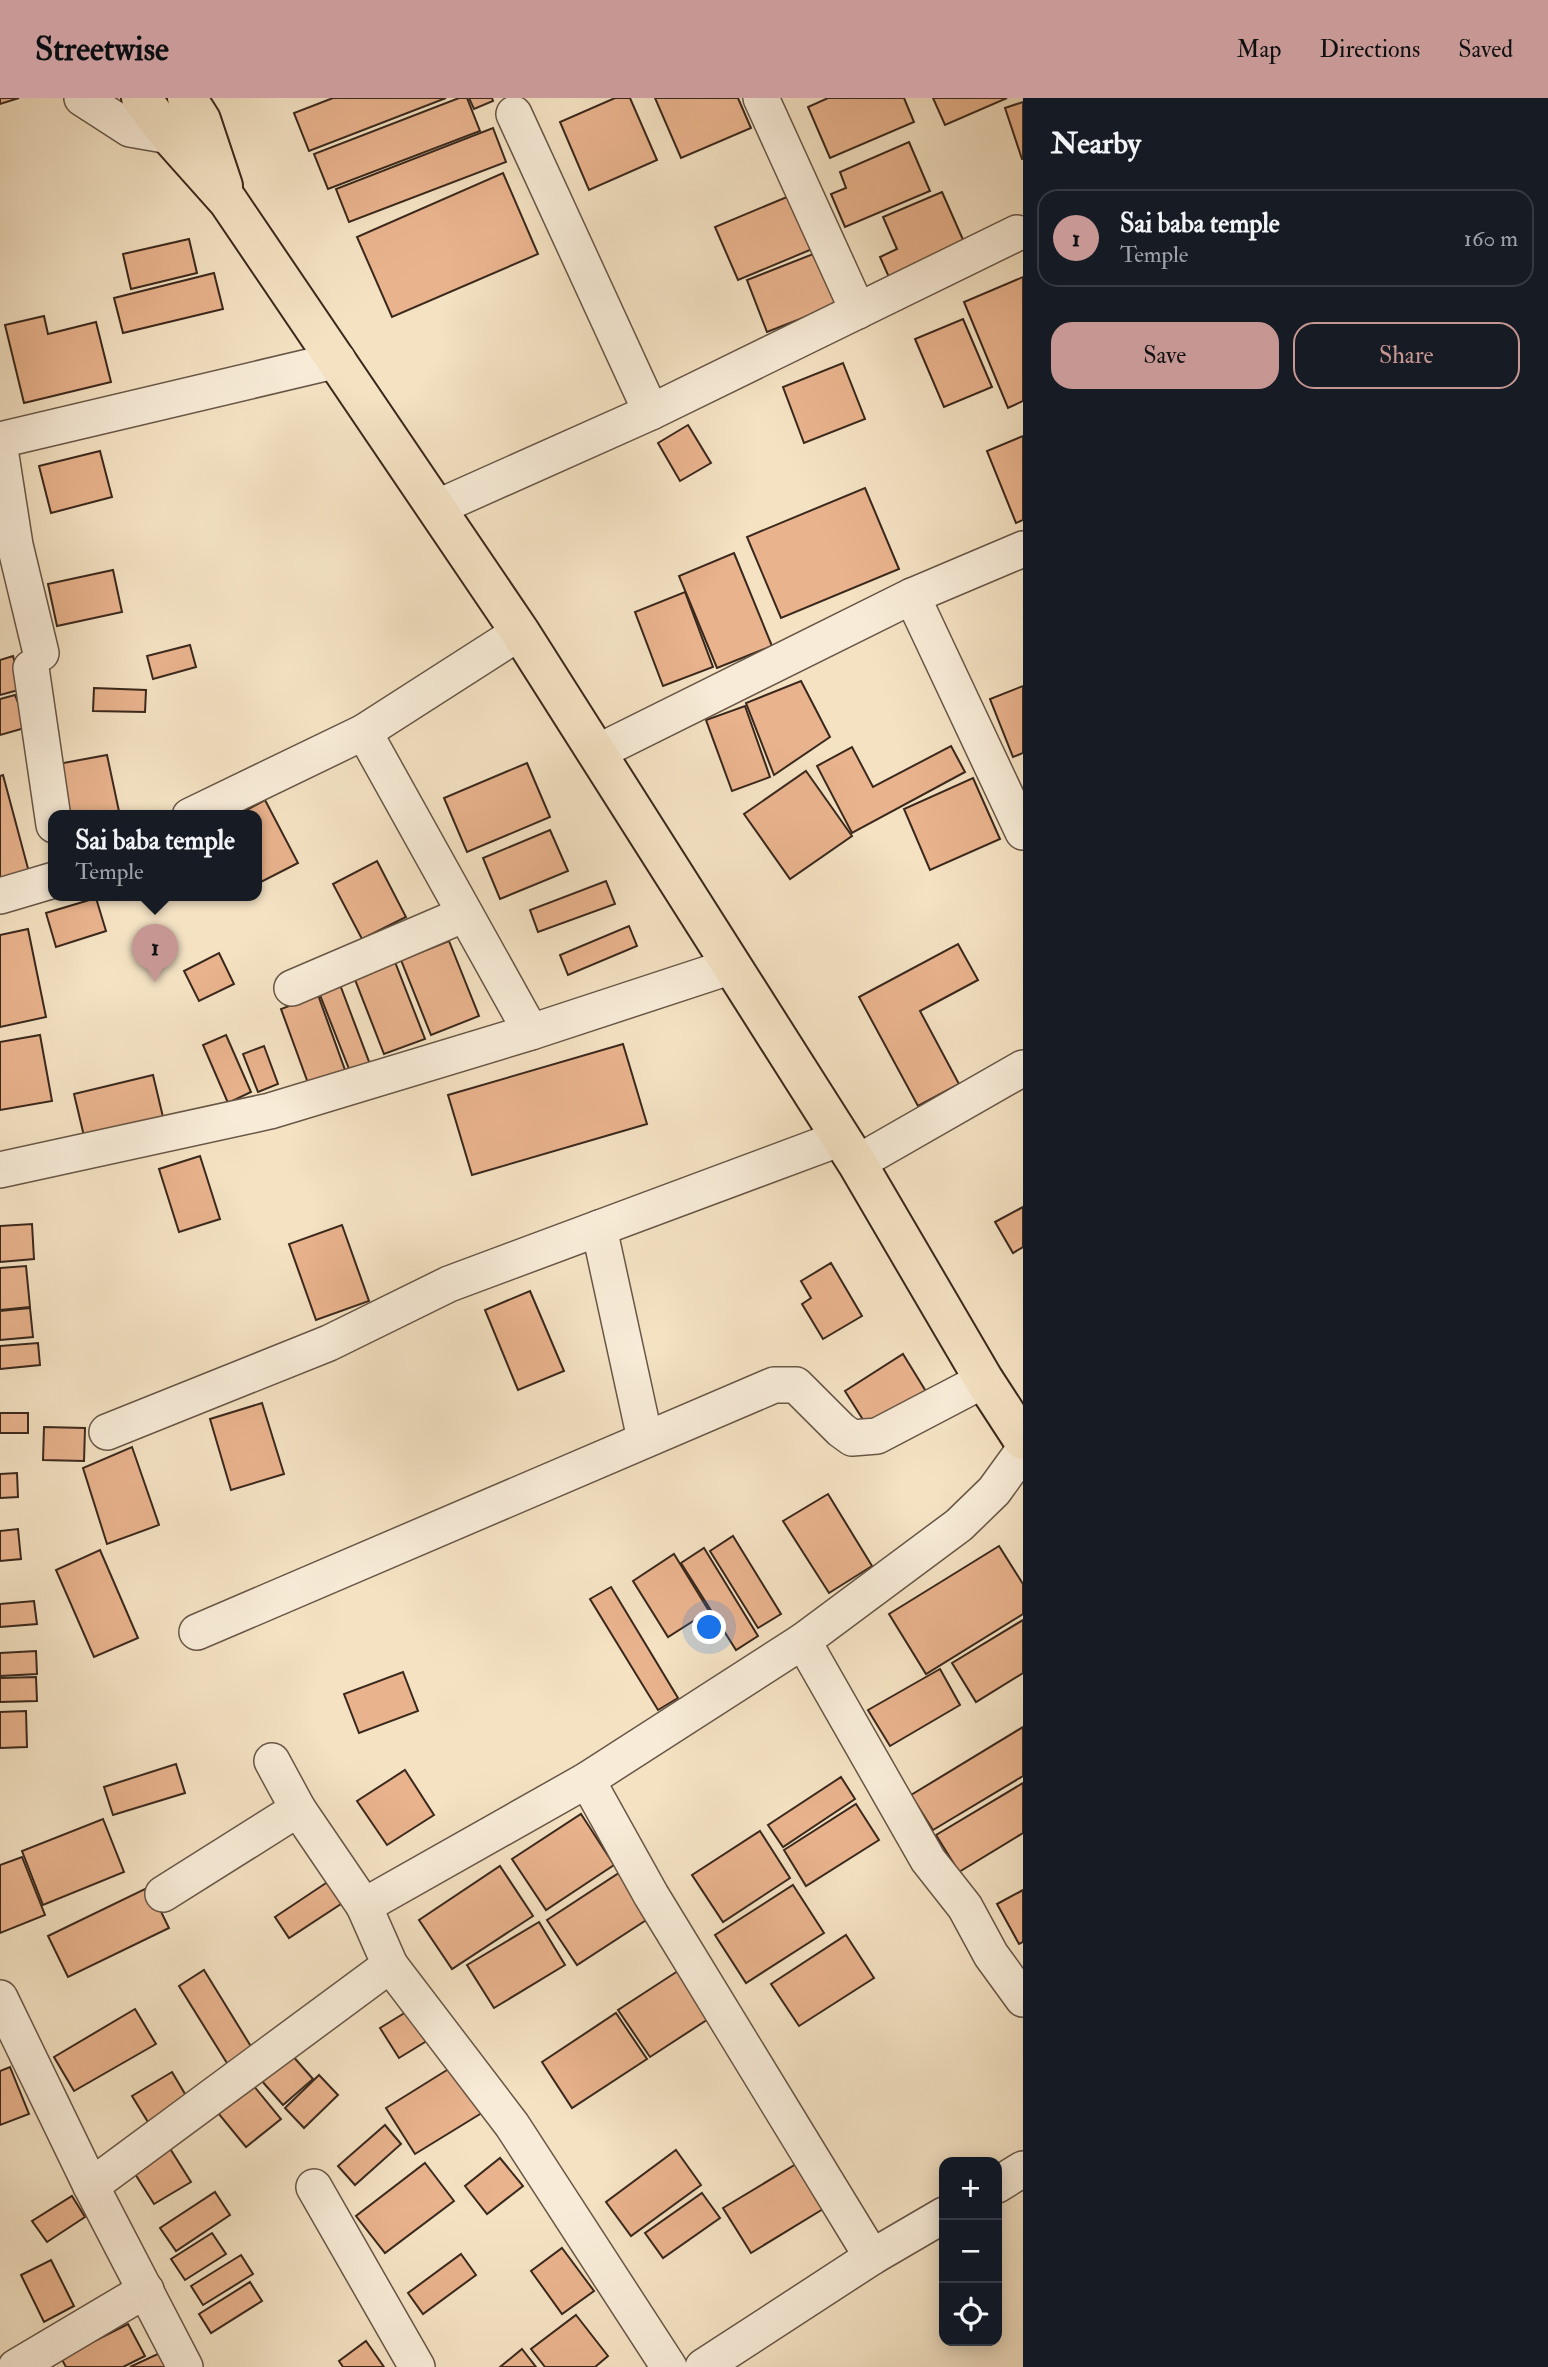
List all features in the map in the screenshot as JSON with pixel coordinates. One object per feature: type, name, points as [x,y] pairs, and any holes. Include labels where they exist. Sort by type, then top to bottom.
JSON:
[{"type":"highway","points":[[142,98],[186,118],[228,201],[338,360],[598,752],[849,1150],[984,1380],[1023,1440]]},
{"type":"street","points":[[82,98],[130,129],[186,118]]},
{"type":"street","points":[[761,98],[858,311]]},
{"type":"street","points":[[514,114],[651,412]]},
{"type":"street","points":[[436,508],[651,412],[1017,233]]},
{"type":"street","points":[[0,440],[338,360]]},
{"type":"street","points":[[0,449],[36,661],[52,810]]},
{"type":"street","points":[[598,752],[912,596],[1023,549]]},
{"type":"street","points":[[912,596],[1023,832]]},
{"type":"street","points":[[202,810],[364,732],[520,632]]},
{"type":"street","points":[[364,732],[531,1032]]},
{"type":"street","points":[[0,896],[48,882]]},
{"type":"street","points":[[292,988],[465,914]]},
{"type":"street","points":[[0,1170],[270,1111],[531,1032],[732,965]]},
{"type":"street","points":[[107,1432],[329,1343],[449,1284],[599,1228],[849,1150],[1023,1068]]},
{"type":"street","points":[[599,1228],[645,1439]]},
{"type":"street","points":[[197,1632],[774,1385],[796,1385],[852,1438],[877,1437],[984,1380]]},
{"type":"street","points":[[364,1906],[587,1780],[803,1641],[959,1525],[994,1491],[1023,1451]]},
{"type":"street","points":[[803,1641],[928,1860],[965,1907],[991,1955],[1023,1999]]},
{"type":"street","points":[[272,1761],[298,1809],[364,1906],[390,1965],[512,2125],[669,2367]]},
{"type":"street","points":[[587,1780],[658,1907],[872,2257]]},
{"type":"street","points":[[163,1894],[298,1809]]},
{"type":"street","points":[[91,2186],[390,1965]]},
{"type":"street","points":[[0,1998],[91,2186],[185,2367]]},
{"type":"street","points":[[1002,2182],[1023,2169]]},
{"type":"street","points":[[314,2187],[417,2367]]},
{"type":"street","points":[[703,2367],[872,2257],[939,2218]]},
{"type":"street","points":[[16,2367],[146,2290]]},
{"type":"building","points":[[0,98],[19,98],[0,104]]},
{"type":"building","points":[[333,98],[446,98],[309,151],[294,113]]},
{"type":"building","points":[[459,98],[467,98],[480,131],[328,189],[314,154]]},
{"type":"building","points":[[469,98],[492,98],[493,101],[474,109]]},
{"type":"building","points":[[615,98],[630,98],[657,160],[589,190],[560,122]]},
{"type":"building","points":[[655,98],[738,98],[751,128],[681,158]]},
{"type":"building","points":[[828,98],[904,98],[914,122],[830,158],[808,107]]},
{"type":"building","points":[[933,98],[1007,98],[945,125]]},
{"type":"building","points":[[1023,102],[1023,159],[1022,159],[1005,108]]},
{"type":"building","points":[[493,128],[506,162],[349,222],[336,189]]},
{"type":"building","points":[[909,142],[930,191],[845,227],[831,194],[846,188],[840,172]]},
{"type":"building","points":[[503,173],[538,254],[392,317],[357,237]]},
{"type":"building","points":[[942,192],[968,251],[892,284],[880,257],[897,249],[883,217]]},
{"type":"building","points":[[794,194],[817,247],[738,280],[715,227]]},
{"type":"building","points":[[189,239],[197,273],[131,289],[123,254]]},
{"type":"building","points":[[826,249],[846,301],[767,332],[747,280]]},
{"type":"building","points":[[214,273],[223,309],[123,333],[114,298]]},
{"type":"building","points":[[1023,277],[1023,401],[1008,408],[964,302]]},
{"type":"building","points":[[44,316],[48,334],[96,322],[111,382],[24,403],[5,325]]},
{"type":"building","points":[[963,319],[992,387],[944,407],[915,339]]},
{"type":"building","points":[[843,363],[865,419],[804,443],[783,387]]},
{"type":"building","points":[[688,425],[711,463],[680,481],[658,443]]},
{"type":"building","points":[[1023,436],[1023,520],[1016,523],[987,451]]},
{"type":"building","points":[[100,451],[112,497],[51,513],[39,466]]},
{"type":"building","points":[[865,488],[899,569],[781,618],[747,537]]},
{"type":"building","points":[[734,553],[772,646],[717,668],[679,576]]},
{"type":"building","points":[[113,570],[122,612],[57,626],[48,584]]},
{"type":"building","points":[[685,592],[713,667],[663,686],[635,612]]},
{"type":"building","points":[[190,645],[196,667],[153,679],[147,656]]},
{"type":"building","points":[[13,656],[22,689],[0,695],[0,660]]},
{"type":"building","points":[[801,681],[830,737],[774,775],[746,703]]},
{"type":"building","points":[[1023,686],[1023,753],[1013,757],[990,699]]},
{"type":"building","points":[[94,688],[146,690],[145,712],[93,711]]},
{"type":"building","points":[[15,695],[28,727],[0,735],[0,699]]},
{"type":"building","points":[[745,706],[770,777],[732,791],[706,720]]},
{"type":"building","points":[[951,746],[965,772],[852,833],[817,766],[852,747],[873,787]]},
{"type":"building","points":[[107,755],[119,810],[69,810],[58,764]]},
{"type":"building","points":[[527,763],[550,817],[467,852],[444,798]]},
{"type":"building","points":[[806,771],[852,836],[790,879],[744,814]]},
{"type":"building","points":[[3,775],[30,876],[0,885],[0,776]]},
{"type":"building","points":[[973,778],[1000,839],[930,870],[904,809]]},
{"type":"building","points":[[265,800],[298,863],[262,881],[262,810],[247,810]]},
{"type":"building","points":[[550,830],[568,871],[500,899],[483,858]]},
{"type":"building","points":[[377,861],[406,917],[362,939],[333,884]]},
{"type":"building","points":[[606,881],[615,904],[538,932],[530,910]]},
{"type":"building","points":[[86,901],[97,901],[106,931],[56,947],[46,913]]},
{"type":"building","points":[[629,926],[637,946],[568,975],[560,955]]},
{"type":"building","points":[[28,929],[46,1017],[0,1027],[0,935]]},
{"type":"building","points":[[449,941],[479,1016],[431,1035],[401,960]]},
{"type":"building","points":[[958,944],[978,980],[920,1011],[959,1084],[918,1106],[859,997]]},
{"type":"building","points":[[219,953],[234,984],[199,1001],[184,971]]},
{"type":"building","points":[[395,962],[425,1039],[384,1054],[354,977]]},
{"type":"building","points":[[339,982],[371,1067],[351,1074],[318,990]]},
{"type":"building","points":[[318,995],[345,1070],[308,1083],[281,1009]]},
{"type":"building","points":[[40,1035],[52,1101],[0,1110],[0,1042]]},
{"type":"building","points":[[226,1035],[251,1092],[228,1103],[203,1045]]},
{"type":"building","points":[[623,1044],[647,1124],[472,1175],[448,1095]]},
{"type":"building","points":[[264,1046],[278,1084],[258,1092],[243,1054]]},
{"type":"building","points":[[153,1075],[163,1117],[84,1136],[74,1094]]},
{"type":"building","points":[[200,1156],[220,1219],[179,1232],[159,1169]]},
{"type":"building","points":[[1023,1207],[1023,1247],[1013,1253],[995,1222]]},
{"type":"building","points":[[32,1224],[34,1259],[0,1262],[0,1226]]},
{"type":"building","points":[[342,1225],[369,1301],[316,1320],[289,1244]]},
{"type":"building","points":[[831,1263],[862,1316],[823,1339],[802,1304],[811,1298],[801,1281]]},
{"type":"building","points":[[26,1266],[30,1307],[0,1310],[0,1268]]},
{"type":"building","points":[[530,1291],[564,1371],[518,1390],[485,1310]]},
{"type":"building","points":[[30,1308],[33,1337],[0,1340],[0,1311]]},
{"type":"building","points":[[38,1343],[40,1365],[0,1369],[0,1346]]},
{"type":"building","points":[[903,1354],[930,1398],[872,1434],[845,1391]]},
{"type":"building","points":[[262,1403],[284,1474],[231,1490],[210,1419]]},
{"type":"building","points":[[0,1413],[28,1413],[28,1433],[0,1433]]},
{"type":"building","points":[[44,1427],[85,1428],[84,1461],[43,1460]]},
{"type":"building","points":[[132,1447],[159,1525],[107,1544],[83,1468]]},
{"type":"building","points":[[17,1473],[18,1497],[0,1498],[0,1474]]},
{"type":"building","points":[[828,1494],[872,1566],[829,1593],[783,1521]]},
{"type":"building","points":[[18,1529],[21,1559],[0,1561],[0,1531]]},
{"type":"building","points":[[733,1536],[781,1614],[758,1628],[710,1551]]},
{"type":"building","points":[[999,1546],[1023,1584],[1023,1614],[926,1674],[889,1614]]},
{"type":"building","points":[[704,1548],[758,1636],[736,1650],[681,1563]]},
{"type":"building","points":[[100,1550],[138,1638],[94,1657],[56,1570]]},
{"type":"building","points":[[674,1554],[709,1611],[668,1637],[633,1581]]},
{"type":"building","points":[[611,1587],[678,1698],[658,1710],[590,1599]]},
{"type":"building","points":[[34,1601],[37,1624],[0,1627],[0,1604]]},
{"type":"building","points":[[1023,1620],[1023,1673],[976,1702],[952,1663]]},
{"type":"building","points":[[36,1651],[37,1674],[0,1676],[0,1653]]},
{"type":"building","points":[[940,1669],[960,1705],[890,1746],[868,1710]]},
{"type":"building","points":[[403,1672],[418,1711],[359,1733],[344,1694]]},
{"type":"building","points":[[36,1677],[37,1701],[0,1702],[0,1678]]},
{"type":"building","points":[[26,1711],[27,1747],[0,1748],[0,1712]]},
{"type":"building","points":[[1023,1727],[1023,1776],[933,1830],[911,1795]]},
{"type":"building","points":[[176,1764],[185,1793],[113,1815],[104,1787]]},
{"type":"building","points":[[405,1770],[434,1815],[387,1845],[357,1801]]},
{"type":"building","points":[[841,1777],[855,1799],[783,1847],[768,1825]]},
{"type":"building","points":[[1023,1783],[1023,1833],[959,1872],[936,1835]]},
{"type":"building","points":[[856,1804],[879,1840],[806,1886],[784,1850]]},
{"type":"building","points":[[581,1814],[614,1865],[546,1910],[512,1859]]},
{"type":"building","points":[[103,1819],[124,1872],[43,1905],[22,1851]]},
{"type":"building","points":[[760,1831],[790,1878],[723,1922],[692,1875]]},
{"type":"building","points":[[22,1857],[45,1915],[0,1933],[0,1865]]},
{"type":"building","points":[[500,1866],[533,1916],[452,1969],[419,1920]]},
{"type":"building","points":[[625,1869],[654,1915],[577,1965],[547,1920]]},
{"type":"building","points":[[329,1881],[344,1902],[289,1938],[275,1917]]},
{"type":"building","points":[[793,1885],[824,1933],[746,1983],[715,1935]]},
{"type":"building","points":[[149,1887],[169,1928],[68,1977],[48,1936]]},
{"type":"building","points":[[1023,1890],[1023,1942],[1019,1944],[997,1904]]},
{"type":"building","points":[[539,1922],[565,1965],[494,2008],[467,1965]]},
{"type":"building","points":[[846,1935],[874,1978],[799,2026],[771,1984]]},
{"type":"building","points":[[684,1967],[716,2014],[650,2057],[618,2010]]},
{"type":"building","points":[[204,1970],[255,2053],[230,2068],[179,1986]]},
{"type":"building","points":[[135,2009],[156,2044],[74,2091],[54,2057]]},
{"type":"building","points":[[411,2009],[430,2039],[399,2058],[380,2028]]},
{"type":"building","points":[[616,2013],[647,2059],[572,2108],[542,2062]]},
{"type":"building","points":[[291,2054],[313,2079],[283,2105],[261,2080]]},
{"type":"building","points":[[455,2065],[485,2111],[415,2154],[386,2108]]},
{"type":"building","points":[[10,2067],[29,2114],[0,2125],[0,2071]]},
{"type":"building","points":[[172,2072],[191,2104],[151,2127],[132,2096]]},
{"type":"building","points":[[319,2075],[338,2095],[304,2128],[285,2108]]},
{"type":"building","points":[[253,2085],[281,2119],[246,2147],[218,2113]]},
{"type":"building","points":[[385,2125],[401,2144],[355,2185],[338,2166]]},
{"type":"building","points":[[169,2147],[191,2182],[154,2204],[132,2169]]},
{"type":"building","points":[[676,2150],[701,2185],[631,2236],[606,2202]]},
{"type":"building","points":[[500,2158],[523,2186],[487,2214],[465,2186]]},
{"type":"building","points":[[801,2161],[828,2206],[751,2253],[723,2208]]},
{"type":"building","points":[[425,2163],[454,2201],[385,2253],[356,2216]]},
{"type":"building","points":[[215,2192],[230,2215],[176,2251],[160,2228]]},
{"type":"building","points":[[702,2193],[720,2218],[663,2258],[645,2233]]},
{"type":"building","points":[[72,2196],[85,2217],[47,2242],[32,2221]]},
{"type":"building","points":[[212,2233],[226,2254],[185,2280],[171,2259]]},
{"type":"building","points":[[562,2248],[594,2291],[562,2314],[531,2271]]},
{"type":"building","points":[[461,2254],[476,2275],[423,2314],[408,2293]]},
{"type":"building","points":[[241,2255],[253,2274],[203,2305],[191,2286]]},
{"type":"building","points":[[51,2260],[74,2306],[44,2322],[21,2275]]},
{"type":"building","points":[[250,2282],[262,2301],[211,2333],[199,2314]]},
{"type":"building","points":[[576,2315],[608,2356],[595,2367],[545,2367],[531,2349]]},
{"type":"building","points":[[128,2324],[145,2356],[123,2367],[66,2367],[61,2358]]},
{"type":"building","points":[[366,2341],[384,2367],[343,2367],[339,2361]]},
{"type":"building","points":[[522,2349],[536,2367],[500,2367]]},
{"type":"building","points":[[162,2352],[169,2367],[130,2367]]},
{"type":"place","name":"Sai baba temple","points":[[155,982]]}]
